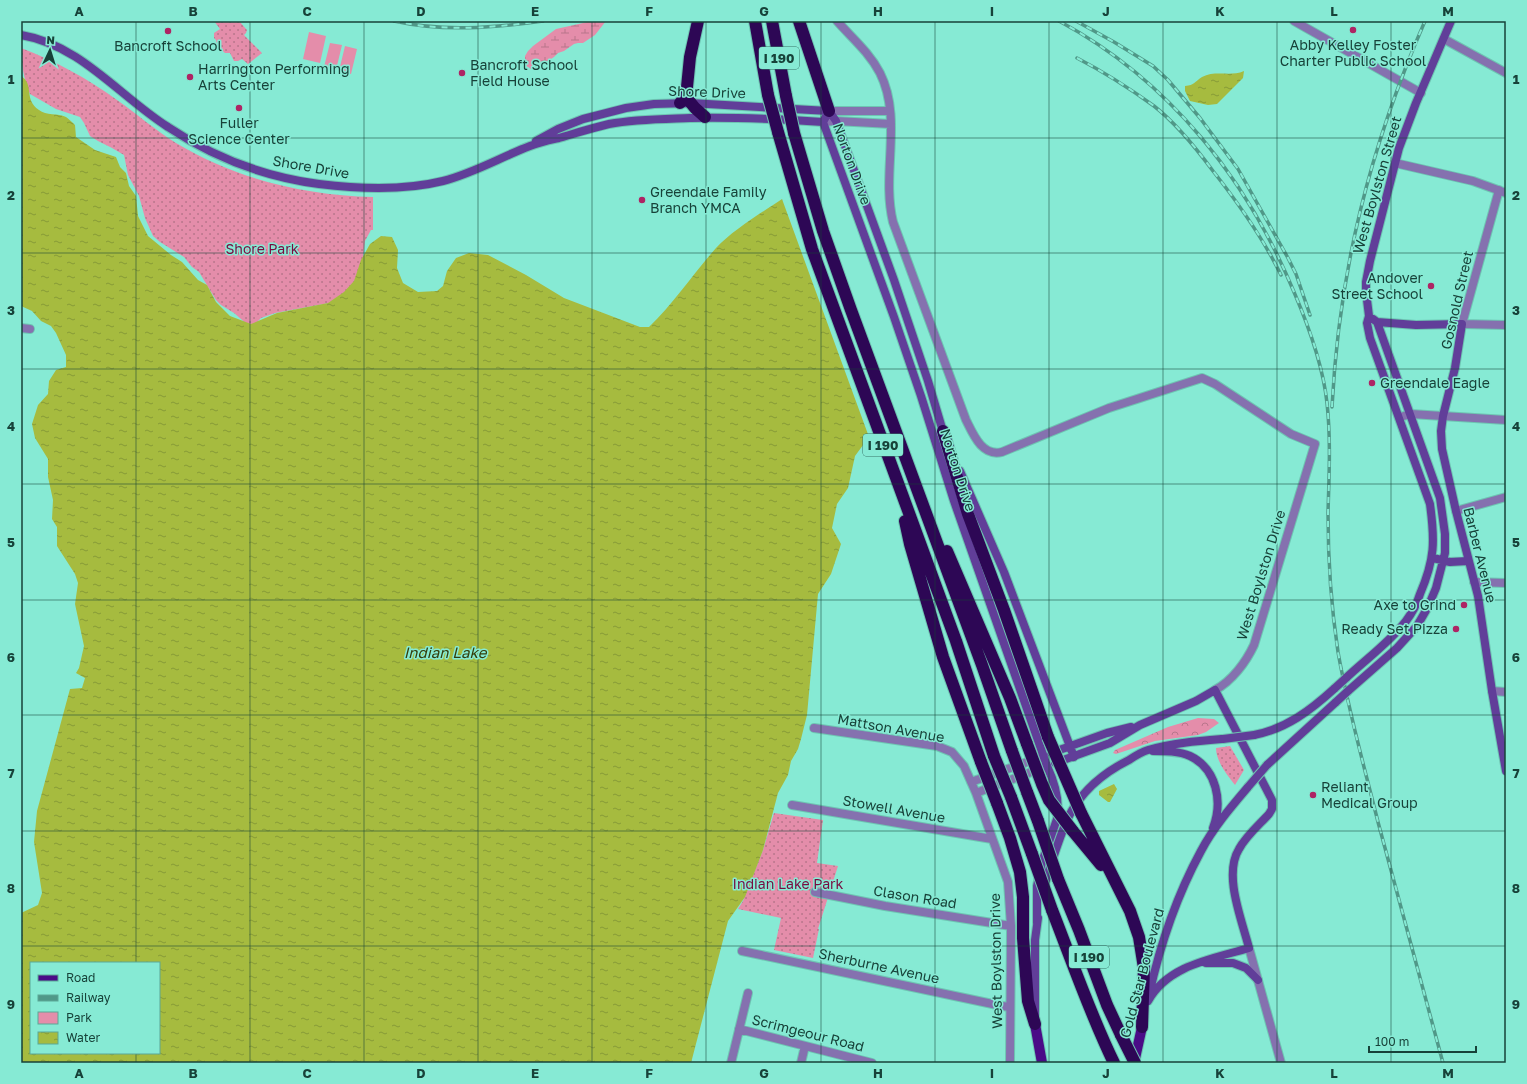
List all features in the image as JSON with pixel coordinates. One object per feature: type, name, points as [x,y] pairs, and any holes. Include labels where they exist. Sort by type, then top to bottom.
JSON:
[{"type":"highway","points":[[698,21],[690,57],[686,101],[705,117]]},
{"type":"highway","name":"I 190","points":[[755,21],[768,95],[797,202],[812,249],[956,641],[994,756],[1011,797],[1087,1004],[1114,1063]]},
{"type":"highway","name":"I 190","points":[[772,21],[794,133],[825,235],[851,310],[982,665],[1058,879],[1079,930],[1107,1006],[1134,1063]]},
{"type":"highway","points":[[799,21],[829,118]]},
{"type":"highway","points":[[943,431],[968,514],[1004,610],[1048,737],[1081,813],[1130,912],[1139,937],[1144,968],[1142,1027]]},
{"type":"highway","points":[[908,465],[995,662],[1049,800],[1096,858],[1130,912]]},
{"type":"highway","points":[[894,475],[910,544],[941,651],[1010,838],[1020,872],[1023,898],[1023,938],[1028,1001],[1035,1024]]},
{"type":"main road","name":"West Boylston Street","points":[[1042,1063],[1035,1024],[1036,924],[1043,890],[1060,839],[1069,817],[1084,793],[1100,777],[1110,770],[1146,751],[1169,744],[1254,735],[1271,731],[1297,718],[1317,704],[1390,638],[1409,617],[1423,589],[1433,558],[1433,524],[1430,504],[1400,417],[1370,338],[1367,323],[1369,316],[1366,292],[1368,273],[1401,143],[1451,21]]},
{"type":"main road","name":"Shore Drive","points":[[21,35],[47,42],[68,52],[168,127],[196,143],[239,164],[285,178],[345,187],[413,187],[444,180],[490,164],[531,145],[595,127],[621,122],[648,119],[705,117],[829,118]]},
{"type":"main road","name":"Shore Drive","points":[[531,145],[540,138],[558,129],[597,115],[641,105],[686,101],[829,118]]},
{"type":"main road","name":"Norton Drive","points":[[829,118],[896,288],[928,381],[943,431],[1004,572],[1074,756]]},
{"type":"main road","name":"Norton Drive","points":[[829,118],[894,317],[922,396],[952,494],[1047,766],[1057,789],[1058,811],[1042,862],[1037,886],[1036,924]]},
{"type":"main road","points":[[1369,316],[1377,322],[1416,325],[1462,324]]},
{"type":"main road","points":[[1377,322],[1440,498],[1446,544],[1444,560]]},
{"type":"main road","name":"Gosnold Street","points":[[1443,416],[1455,368],[1462,324]]},
{"type":"main road","name":"Barber Avenue","points":[[1443,416],[1442,449],[1468,561],[1478,596],[1506,771]]},
{"type":"main road","points":[[1433,558],[1450,562],[1468,561]]},
{"type":"main road","name":"Gold Star Boulevard","points":[[1134,1063],[1156,964],[1175,904],[1201,850],[1228,809],[1267,765],[1397,648],[1417,626],[1425,614],[1444,560]]},
{"type":"main road","name":"West Boylston Drive","points":[[1047,766],[1110,743],[1140,725],[1196,701],[1215,690]]},
{"type":"main road","points":[[1148,1001],[1158,986],[1170,976],[1199,963],[1248,948],[1233,885],[1232,868],[1238,850],[1242,844],[1272,809],[1272,800],[1215,690]]},
{"type":"main road","name":"West Boylston Drive","points":[[1044,756],[1106,733],[1140,725]]},
{"type":"main road","points":[[1146,751],[1172,752],[1189,756],[1200,762],[1208,772],[1215,786],[1218,802],[1217,816],[1209,838]]},
{"type":"main road","points":[[1199,963],[1233,963],[1246,968],[1258,980]]},
{"type":"street","name":"Norton Drive","points":[[837,21],[862,47],[875,65],[886,87],[890,111],[890,191],[893,222],[966,420],[977,440],[990,453],[1002,452],[1109,408],[1202,378],[1215,384],[1291,434],[1315,444]]},
{"type":"street","points":[[1294,21],[1421,93]]},
{"type":"street","points":[[1444,39],[1506,72]]},
{"type":"street","name":"Shore Drive","points":[[829,118],[890,111]]},
{"type":"street","name":"Shore Drive","points":[[829,118],[890,124]]},
{"type":"street","points":[[1395,163],[1473,181],[1502,191]]},
{"type":"street","name":"Gosnold Street","points":[[1462,324],[1502,191]]},
{"type":"street","points":[[1462,324],[1506,325]]},
{"type":"street","points":[[1400,417],[1411,414],[1506,420]]},
{"type":"street","name":"West Boylston Drive","points":[[1215,690],[1221,687],[1246,660],[1254,645],[1315,444]]},
{"type":"street","points":[[1456,511],[1506,497]]},
{"type":"street","points":[[1474,582],[1506,583]]},
{"type":"street","points":[[1492,691],[1506,692]]},
{"type":"street","name":"Mattson Avenue","points":[[814,728],[941,747],[952,752],[964,766],[971,782]]},
{"type":"street","name":"West Boylston Drive","points":[[1010,1063],[1011,926],[1008,882],[971,782],[1044,756]]},
{"type":"street","name":"West Boylston Drive","points":[[976,793],[1047,766]]},
{"type":"street","name":"Stowell Avenue","points":[[792,805],[992,839]]},
{"type":"street","name":"Clason Road","points":[[815,892],[885,906],[1011,926]]},
{"type":"street","points":[[1248,948],[1280,1063]]},
{"type":"street","name":"Sherburne Avenue","points":[[742,951],[1010,1007]]},
{"type":"street","points":[[731,1063],[748,993]]},
{"type":"street","name":"Scrimgeour Road","points":[[739,1029],[872,1063]]},
{"type":"street","points":[[801,1063],[805,1046]]},
{"type":"green space","points":[[214,21],[239,21],[247,30],[244,35],[262,53],[248,64],[242,59],[234,61],[230,53],[225,53],[217,46],[214,33],[220,29]]},
{"type":"green space","points":[[592,21],[606,21],[595,35],[583,43],[574,44],[558,53],[542,65],[531,69],[525,65],[525,56],[528,51],[556,29]]},
{"type":"green space","points":[[309,32],[326,36],[320,63],[303,59]]},
{"type":"green space","points":[[330,43],[342,45],[336,70],[324,67]]},
{"type":"green space","points":[[345,46],[357,49],[351,74],[339,71]]},
{"type":"green space","name":"Shore Park","points":[[21,48],[58,64],[82,77],[106,92],[176,143],[199,156],[222,166],[271,183],[296,189],[347,196],[373,197],[373,230],[371,230],[365,241],[362,265],[351,288],[329,303],[275,313],[261,318],[255,324],[248,325],[216,300],[199,272],[192,267],[184,257],[153,236],[145,218],[139,196],[128,175],[124,155],[90,136],[80,117],[56,109],[30,94],[23,71]]},
{"type":"green space","points":[[1198,718],[1214,719],[1219,723],[1206,732],[1198,735],[1155,741],[1116,754],[1113,753],[1115,750],[1168,727]]},
{"type":"green space","points":[[1230,746],[1244,770],[1235,785],[1222,768],[1216,753],[1216,748]]},
{"type":"green space","name":"Indian Lake Park","points":[[774,813],[823,820],[817,863],[838,866],[818,929],[813,958],[774,950],[781,918],[738,909],[743,901],[763,850]]},
{"type":"water","points":[[1244,71],[1243,78],[1217,104],[1208,105],[1190,101],[1185,91],[1185,86],[1193,84],[1207,75],[1239,73]]},
{"type":"water","name":"Indian Lake","points":[[21,76],[29,88],[31,101],[34,106],[42,112],[66,117],[75,125],[76,137],[95,150],[116,157],[120,167],[126,173],[129,186],[136,196],[138,216],[148,236],[182,262],[198,280],[207,285],[216,302],[230,316],[251,324],[277,313],[328,303],[344,292],[354,281],[361,260],[370,244],[381,236],[392,237],[398,250],[397,268],[403,283],[418,292],[437,291],[443,286],[447,271],[456,258],[469,253],[488,255],[526,275],[564,298],[640,327],[649,327],[667,308],[723,241],[782,199],[869,437],[855,456],[848,488],[837,504],[832,528],[841,544],[831,574],[818,594],[807,715],[801,739],[798,749],[791,761],[788,775],[778,793],[763,850],[745,897],[728,921],[691,1063],[21,1063],[21,913],[38,905],[42,893],[34,842],[37,811],[70,689],[82,688],[85,678],[76,673],[79,668],[84,646],[75,604],[78,583],[75,574],[57,546],[57,527],[52,519],[53,500],[48,477],[48,459],[35,438],[32,424],[38,405],[48,394],[49,381],[56,370],[66,367],[66,355],[56,333],[51,326],[41,321],[32,311],[21,306]]},
{"type":"water","points":[[1114,784],[1117,789],[1110,802],[1108,802],[1099,795],[1099,791]]},
{"type":"railway","points":[[394,21],[431,27],[449,28],[506,26],[543,21]]},
{"type":"railway","points":[[1059,21],[1099,45],[1136,72],[1169,103],[1200,136],[1228,172],[1253,210],[1275,250],[1310,332],[1319,360],[1327,403],[1329,431],[1328,513],[1330,583],[1338,652],[1351,716],[1378,822],[1443,1063]]},
{"type":"railway","points":[[1076,21],[1153,66],[1168,80],[1200,118],[1238,169],[1288,258],[1296,274],[1310,315]]},
{"type":"railway","points":[[1332,407],[1342,307],[1360,210],[1388,115],[1425,21]]},
{"type":"railway","points":[[1077,58],[1145,99],[1178,128],[1223,183],[1258,235],[1281,275]]},
{"type":"place","name":"Abby Kelley Foster Charter Public School","points":[[1353,30]]},
{"type":"place","name":"Bancroft School","points":[[168,31]]},
{"type":"place","name":"Bancroft School Field House","points":[[462,73]]},
{"type":"place","name":"Harrington Performing Arts Center","points":[[190,77]]},
{"type":"place","name":"Fuller Science Center","points":[[239,108]]},
{"type":"place","name":"Greendale Family Branch YMCA","points":[[642,200]]},
{"type":"place","name":"Andover Street School","points":[[1431,286]]},
{"type":"place","name":"Greendale Eagle","points":[[1372,383]]},
{"type":"place","name":"Axe to Grind","points":[[1464,605]]},
{"type":"place","name":"Ready Set Pizza","points":[[1456,629]]},
{"type":"place","name":"Reliant Medical Group","points":[[1313,795]]}]
